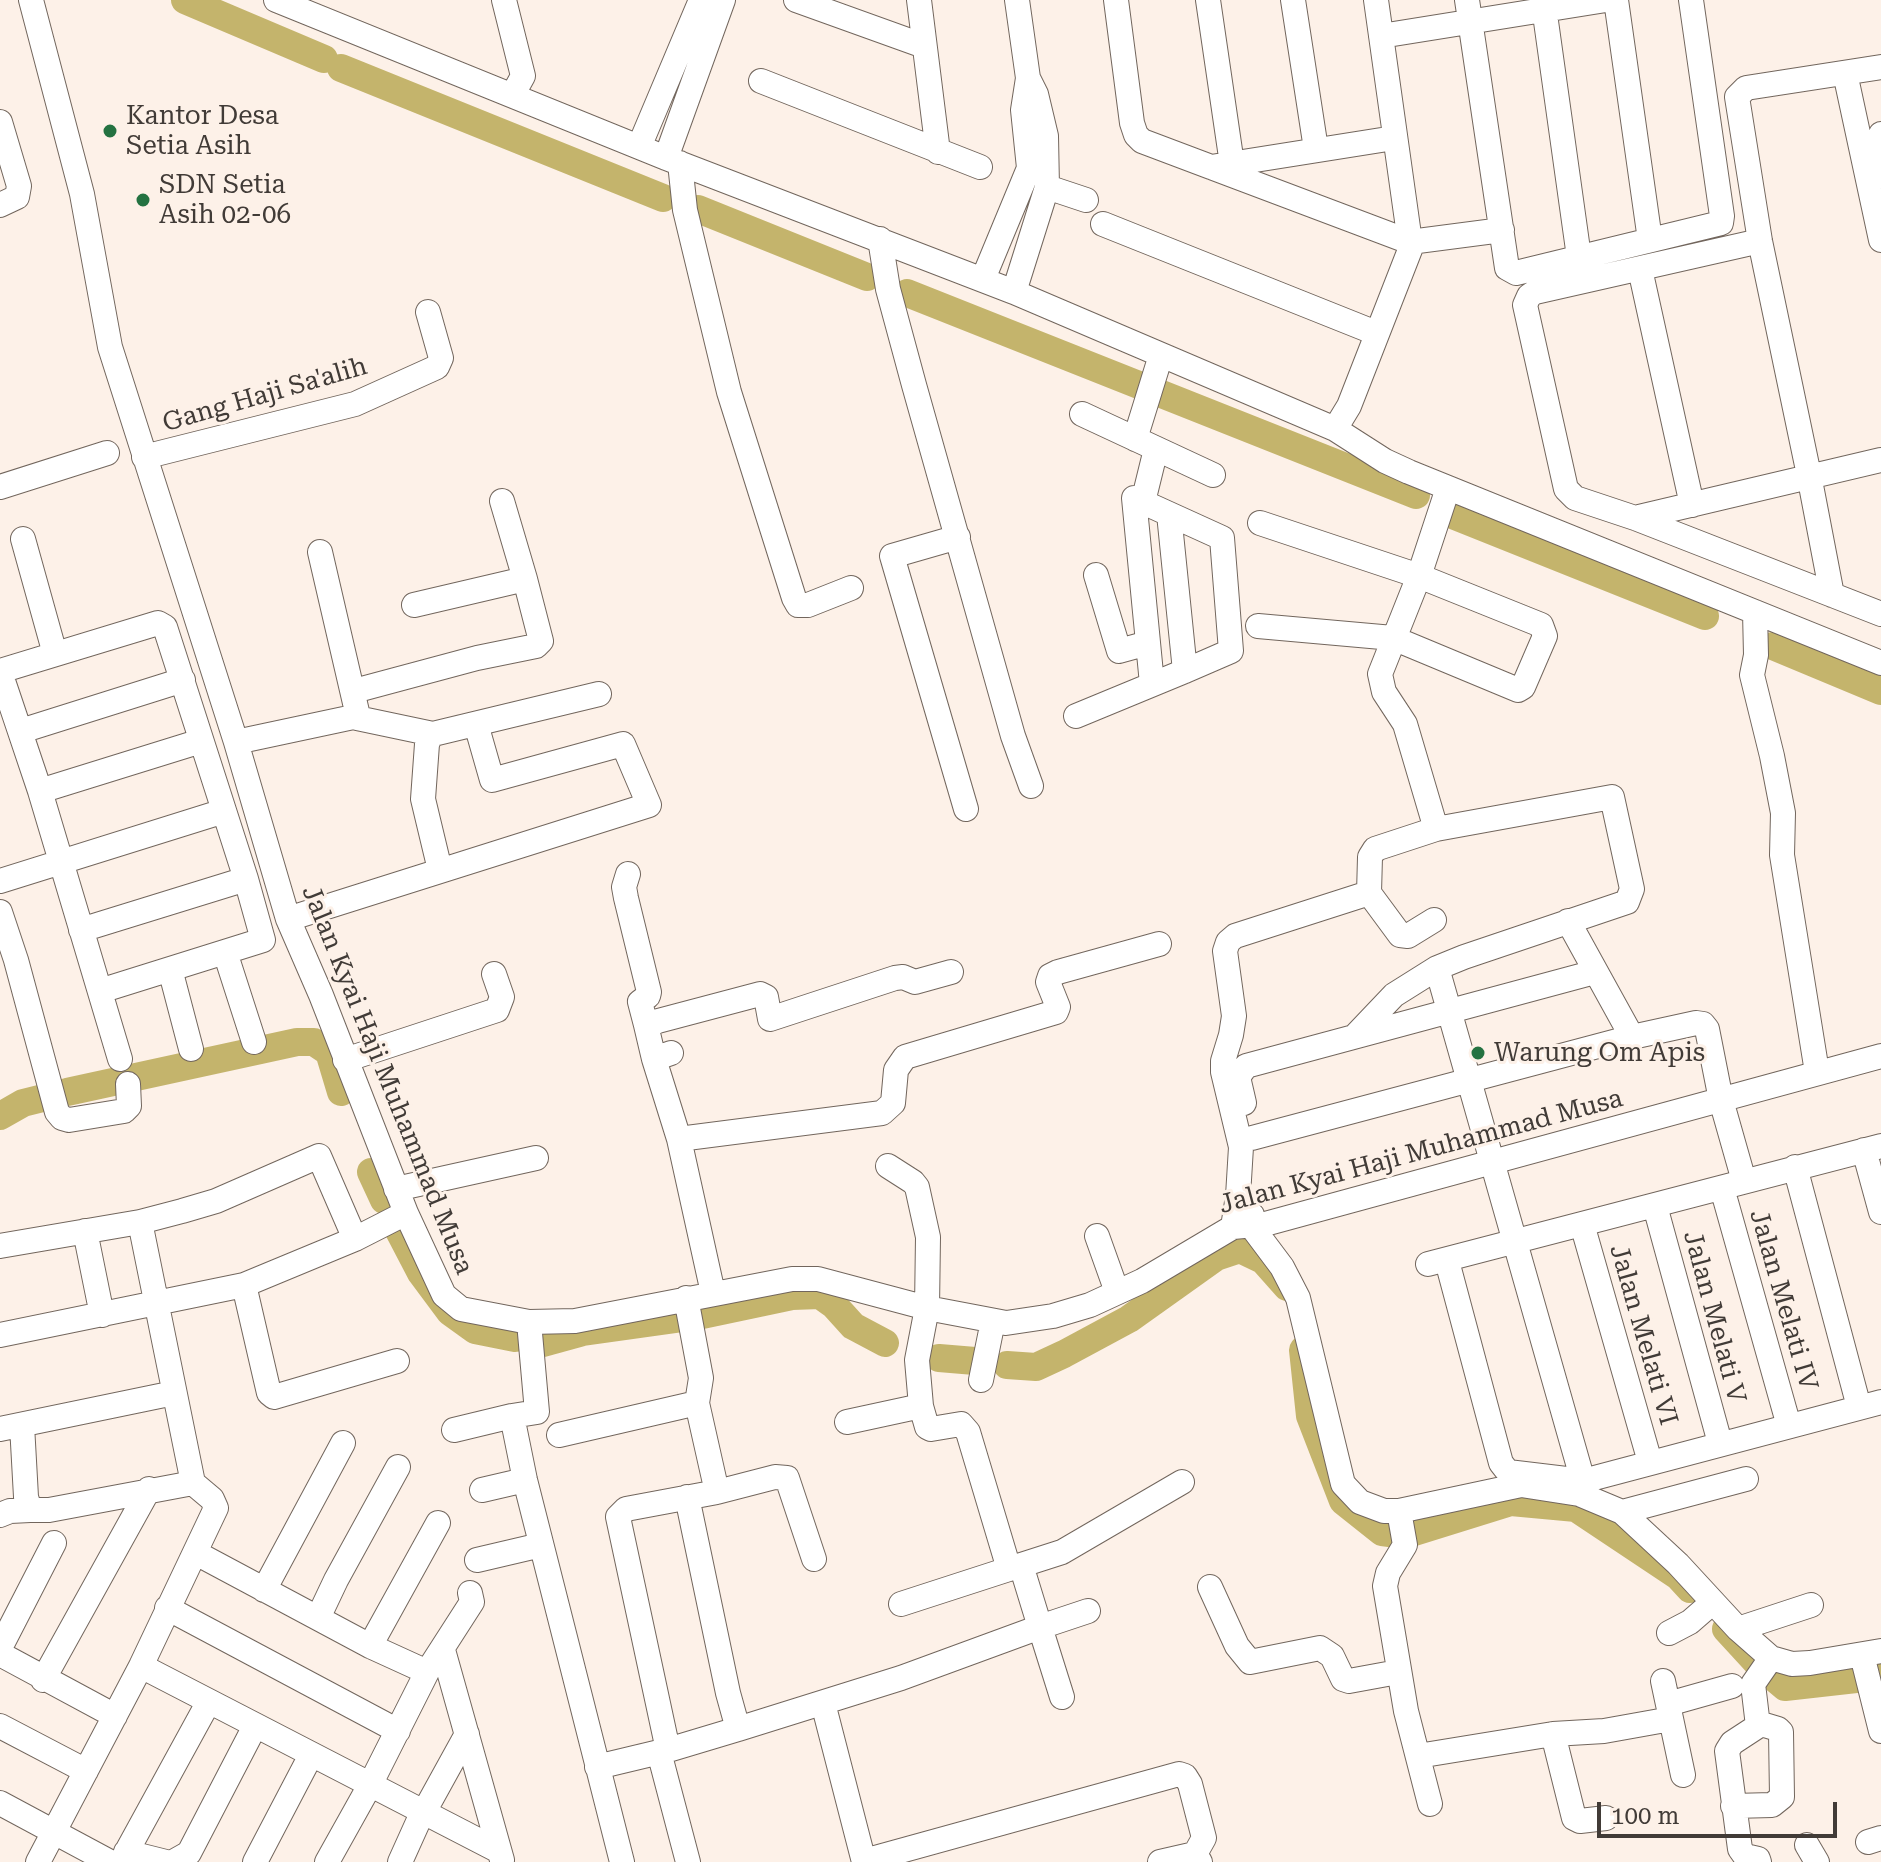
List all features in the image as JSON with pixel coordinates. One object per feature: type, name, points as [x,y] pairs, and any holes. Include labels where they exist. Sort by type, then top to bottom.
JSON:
[{"type":"street","name":"Jalan Kyai Haji Muhammad Musa","points":[[31,0],[82,194],[110,347],[236,742],[288,919],[406,1213],[444,1295],[461,1309],[529,1322],[575,1321],[792,1279],[818,1279],[927,1308],[993,1321],[1019,1322],[1053,1316],[1090,1305],[1142,1281],[1243,1227],[1881,1056]]},
{"type":"street","points":[[276,0],[326,11],[639,147],[678,179],[880,239],[983,279],[1335,429],[1385,461],[1755,623],[1881,663]]},
{"type":"street","points":[[504,0],[523,76],[513,94]]},
{"type":"street","points":[[701,0],[678,179],[729,392],[798,605],[808,605],[851,588]]},
{"type":"street","points":[[639,147],[723,0]]},
{"type":"street","points":[[796,0],[924,46]]},
{"type":"street","points":[[919,0],[938,152]]},
{"type":"street","points":[[983,279],[1027,177],[1029,157],[1023,110],[1028,78],[1017,0]]},
{"type":"street","points":[[1116,0],[1134,132],[1142,141],[1220,166],[1412,242],[1502,230]]},
{"type":"street","points":[[1208,0],[1220,166]]},
{"type":"street","points":[[1293,0],[1316,149]]},
{"type":"street","points":[[1335,429],[1349,406],[1412,242],[1394,138],[1376,0]]},
{"type":"street","points":[[1381,36],[1469,11],[1606,0]]},
{"type":"street","points":[[1616,0],[1650,240]]},
{"type":"street","points":[[1469,11],[1507,268],[1512,272],[1719,225],[1722,219],[1691,0]]},
{"type":"street","points":[[1544,4],[1579,257]]},
{"type":"street","points":[[1832,595],[1760,241],[1737,97],[1746,88],[1881,67]]},
{"type":"street","points":[[1845,73],[1881,240]]},
{"type":"street","points":[[1014,292],[1047,187],[1046,136],[1036,94],[1028,78]]},
{"type":"street","points":[[761,81],[980,167]]},
{"type":"street","points":[[0,122],[19,186],[17,197],[0,205]]},
{"type":"street","points":[[1871,194],[1881,134]]},
{"type":"street","points":[[1220,166],[1394,138]]},
{"type":"street","points":[[1047,187],[1086,200]]},
{"type":"street","points":[[1103,224],[1376,333]]},
{"type":"street","points":[[880,239],[887,278],[958,537],[1013,736],[1031,786]]},
{"type":"street","points":[[1760,241],[1535,292],[1529,296],[1525,305],[1566,489],[1575,498],[1635,518],[1881,614]]},
{"type":"street","points":[[1640,269],[1692,505]]},
{"type":"street","name":"Gang Haji Sa'alih","points":[[144,457],[355,404],[437,367],[441,358],[428,312]]},
{"type":"street","points":[[1143,502],[1146,444],[1161,355]]},
{"type":"street","points":[[1082,414],[1213,475]]},
{"type":"street","points":[[0,487],[107,453]]},
{"type":"street","points":[[1635,518],[1881,460]]},
{"type":"street","points":[[1436,829],[1407,729],[1386,697],[1380,674],[1419,576],[1448,490]]},
{"type":"street","points":[[1076,716],[1231,651],[1222,538],[1134,498],[1152,684]]},
{"type":"street","points":[[354,691],[539,644],[542,637],[502,501]]},
{"type":"street","points":[[1169,514],[1185,671]]},
{"type":"street","points":[[1258,626],[1393,638],[1518,690],[1523,687],[1545,636],[1541,625],[1419,576],[1260,523]]},
{"type":"street","points":[[958,537],[892,556],[966,809]]},
{"type":"street","points":[[23,539],[55,654]]},
{"type":"street","points":[[320,552],[354,691],[359,714],[357,718]]},
{"type":"street","points":[[1096,575],[1119,651],[1148,643]]},
{"type":"street","points":[[414,605],[525,579]]},
{"type":"street","points":[[100,991],[264,938],[167,630],[158,623],[0,672],[40,791],[120,1059]]},
{"type":"street","points":[[1755,623],[1752,675],[1783,813],[1782,855],[1817,1072]]},
{"type":"street","points":[[21,731],[183,680]]},
{"type":"street","points":[[236,742],[357,718],[433,734],[599,694]]},
{"type":"street","points":[[288,919],[649,805],[623,744],[492,780],[476,724]]},
{"type":"street","points":[[433,734],[427,744],[423,799],[440,870]]},
{"type":"street","points":[[40,791],[201,741]]},
{"type":"street","points":[[1355,1036],[1394,995],[1437,968],[1627,902],[1632,894],[1615,801],[1612,797],[1436,829],[1371,852],[1369,893],[1400,935],[1408,936],[1434,920]]},
{"type":"street","points":[[0,881],[224,811]]},
{"type":"street","points":[[628,874],[624,887],[649,992],[640,1002],[646,1025],[663,1056],[713,1293]]},
{"type":"street","points":[[81,930],[246,879]]},
{"type":"street","points":[[1369,893],[1235,936],[1226,945],[1234,1016],[1223,1072],[1241,1147],[1238,1196],[1243,1227],[1282,1267],[1298,1298],[1343,1484],[1351,1495],[1402,1526],[1521,1485],[1579,1494],[1622,1512],[1678,1564],[1708,1606],[1738,1629],[1756,1673],[1758,1723],[1756,1728],[1728,1747],[1727,1766],[1741,1852],[1759,1862]]},
{"type":"street","points":[[0,912],[8,963],[57,1112],[69,1120],[118,1113],[129,1106],[128,1084]]},
{"type":"street","points":[[1252,1138],[1632,1037],[1568,921]]},
{"type":"street","points":[[679,1139],[882,1113],[893,1103],[896,1070],[905,1057],[1056,1012],[1058,1007],[1048,982],[1050,976],[1159,944]]},
{"type":"street","points":[[225,952],[254,1042]]},
{"type":"street","points":[[1437,968],[1583,1481]]},
{"type":"street","points":[[170,969],[191,1049]]},
{"type":"street","points":[[646,1025],[760,994],[766,997],[770,1019],[895,978],[903,977],[915,982],[951,972]]},
{"type":"street","points":[[1243,1227],[1252,1138],[1238,1077],[1243,1069],[1595,972]]},
{"type":"street","points":[[345,1060],[497,1010],[502,997],[494,974]]},
{"type":"street","name":"Jalan Melati IV","points":[[1632,1037],[1696,1023],[1703,1024],[1707,1029],[1733,1185],[1789,1426]]},
{"type":"street","points":[[1795,1167],[1870,1404],[1583,1481],[1512,1473],[1504,1468],[1438,1262],[1515,1243],[1795,1167],[1872,1148],[1881,1212]]},
{"type":"street","points":[[0,1246],[140,1222],[216,1201],[319,1156],[355,1239]]},
{"type":"street","points":[[396,1189],[536,1158]]},
{"type":"street","points":[[888,1166],[913,1182],[921,1195],[928,1237],[927,1308],[917,1360],[921,1406],[928,1428],[961,1424],[968,1432],[1015,1567],[1040,1627],[1062,1697]]},
{"type":"street","name":"Jalan Melati V","points":[[1655,1206],[1720,1443]]},
{"type":"street","points":[[0,1335],[244,1285],[355,1239],[406,1213]]},
{"type":"street","points":[[38,1862],[141,1666],[216,1508],[212,1499],[193,1483],[140,1222]]},
{"type":"street","name":"Jalan Melati VI","points":[[1582,1224],[1650,1462]]},
{"type":"street","points":[[85,1231],[102,1315]]},
{"type":"street","points":[[1097,1236],[1117,1292]]},
{"type":"street","points":[[244,1285],[269,1393],[274,1397],[397,1361]]},
{"type":"street","points":[[686,1298],[701,1378],[697,1403],[717,1492]]},
{"type":"street","points":[[981,1380],[993,1321]]},
{"type":"street","points":[[454,1430],[537,1412],[529,1322]]},
{"type":"street","points":[[30,1510],[11,1427],[174,1393]]},
{"type":"street","points":[[559,1435],[697,1403]]},
{"type":"street","points":[[847,1422],[921,1406]]},
{"type":"street","points":[[512,1416],[541,1545],[622,1862]]},
{"type":"street","points":[[264,1590],[343,1443]]},
{"type":"street","points":[[318,1618],[398,1467]]},
{"type":"street","points":[[688,1862],[663,1751],[618,1517],[626,1509],[717,1492],[780,1476],[787,1478],[814,1559]]},
{"type":"street","points":[[1622,1512],[1746,1479]]},
{"type":"street","points":[[482,1490],[525,1480]]},
{"type":"street","points":[[901,1604],[1062,1552],[1182,1482]]},
{"type":"street","points":[[0,1515],[10,1511],[49,1510],[193,1483]]},
{"type":"street","points":[[43,1680],[149,1489]]},
{"type":"street","points":[[687,1497],[738,1729]]},
{"type":"street","points":[[370,1646],[438,1523]]},
{"type":"street","points":[[1402,1526],[1402,1553],[1388,1573],[1385,1586],[1398,1672],[1430,1804]]},
{"type":"street","points":[[0,1648],[54,1543]]},
{"type":"street","points":[[477,1560],[541,1545]]},
{"type":"street","points":[[196,1553],[370,1646],[427,1672]]},
{"type":"street","points":[[1210,1587],[1237,1646],[1250,1662],[1320,1648],[1327,1650],[1343,1679],[1349,1681],[1398,1672]]},
{"type":"street","points":[[327,1862],[427,1672],[472,1602],[470,1593]]},
{"type":"street","points":[[1738,1629],[1811,1605]]},
{"type":"street","points":[[1669,1633],[1690,1622],[1708,1606]]},
{"type":"street","points":[[167,1608],[398,1731]]},
{"type":"street","points":[[597,1767],[663,1751],[823,1703],[1088,1611]]},
{"type":"street","points":[[443,1650],[501,1856]]},
{"type":"street","points":[[0,1654],[43,1680],[115,1716]]},
{"type":"street","points":[[1418,1756],[1553,1734],[1604,1731],[1667,1701],[1756,1673],[1810,1663],[1870,1666],[1881,1731]]},
{"type":"street","points":[[141,1666],[423,1812],[501,1856]]},
{"type":"street","points":[[1667,1701],[1683,1775]]},
{"type":"street","points":[[119,1859],[208,1703]]},
{"type":"street","points":[[823,1703],[864,1862],[1179,1774],[1185,1776],[1190,1784],[1204,1838],[1197,1858],[1160,1862]]},
{"type":"street","points":[[1733,1806],[1772,1805],[1782,1797],[1781,1732],[1758,1723]]},
{"type":"street","points":[[0,1726],[86,1771]]},
{"type":"street","points":[[173,1862],[189,1853],[255,1726]]},
{"type":"street","points":[[400,1862],[423,1812],[467,1734]]},
{"type":"street","points":[[1553,1734],[1574,1818],[1578,1821],[1606,1818]]},
{"type":"street","points":[[255,1862],[311,1755]]},
{"type":"street","points":[[0,1803],[119,1859],[166,1862]]},
{"type":"waterway","points":[[185,0],[324,59]]},
{"type":"waterway","points":[[341,68],[663,198]]},
{"type":"waterway","points":[[698,209],[867,277]]},
{"type":"waterway","points":[[907,293],[1416,495]]},
{"type":"waterway","points":[[1455,516],[1705,616]]},
{"type":"waterway","points":[[1773,646],[1881,691]]},
{"type":"waterway","points":[[0,1116],[23,1103],[67,1092],[297,1042],[314,1042],[329,1052],[341,1092]]},
{"type":"waterway","points":[[371,1172],[384,1200]]},
{"type":"waterway","points":[[397,1227],[421,1273],[450,1312],[475,1330],[515,1338]]},
{"type":"waterway","points":[[1007,1365],[1036,1367],[1064,1354],[1129,1319],[1216,1257],[1240,1249],[1263,1260],[1287,1287]]},
{"type":"waterway","points":[[702,1315],[792,1296],[820,1295],[853,1326],[885,1343]]},
{"type":"waterway","points":[[543,1343],[583,1332],[676,1319]]},
{"type":"waterway","points":[[1303,1350],[1310,1416],[1343,1501],[1382,1532],[1405,1535],[1511,1502],[1576,1508],[1678,1576],[1690,1589]]},
{"type":"waterway","points":[[939,1358],[975,1361]]},
{"type":"waterway","points":[[1726,1629],[1760,1666],[1785,1687],[1881,1674]]},
{"type":"place","name":"Kantor Desa Setia Asih","points":[[110,131]]},
{"type":"place","name":"SDN Setia Asih 02-06","points":[[143,200]]},
{"type":"place","name":"Warung Om Apis","points":[[1478,1053]]}]
